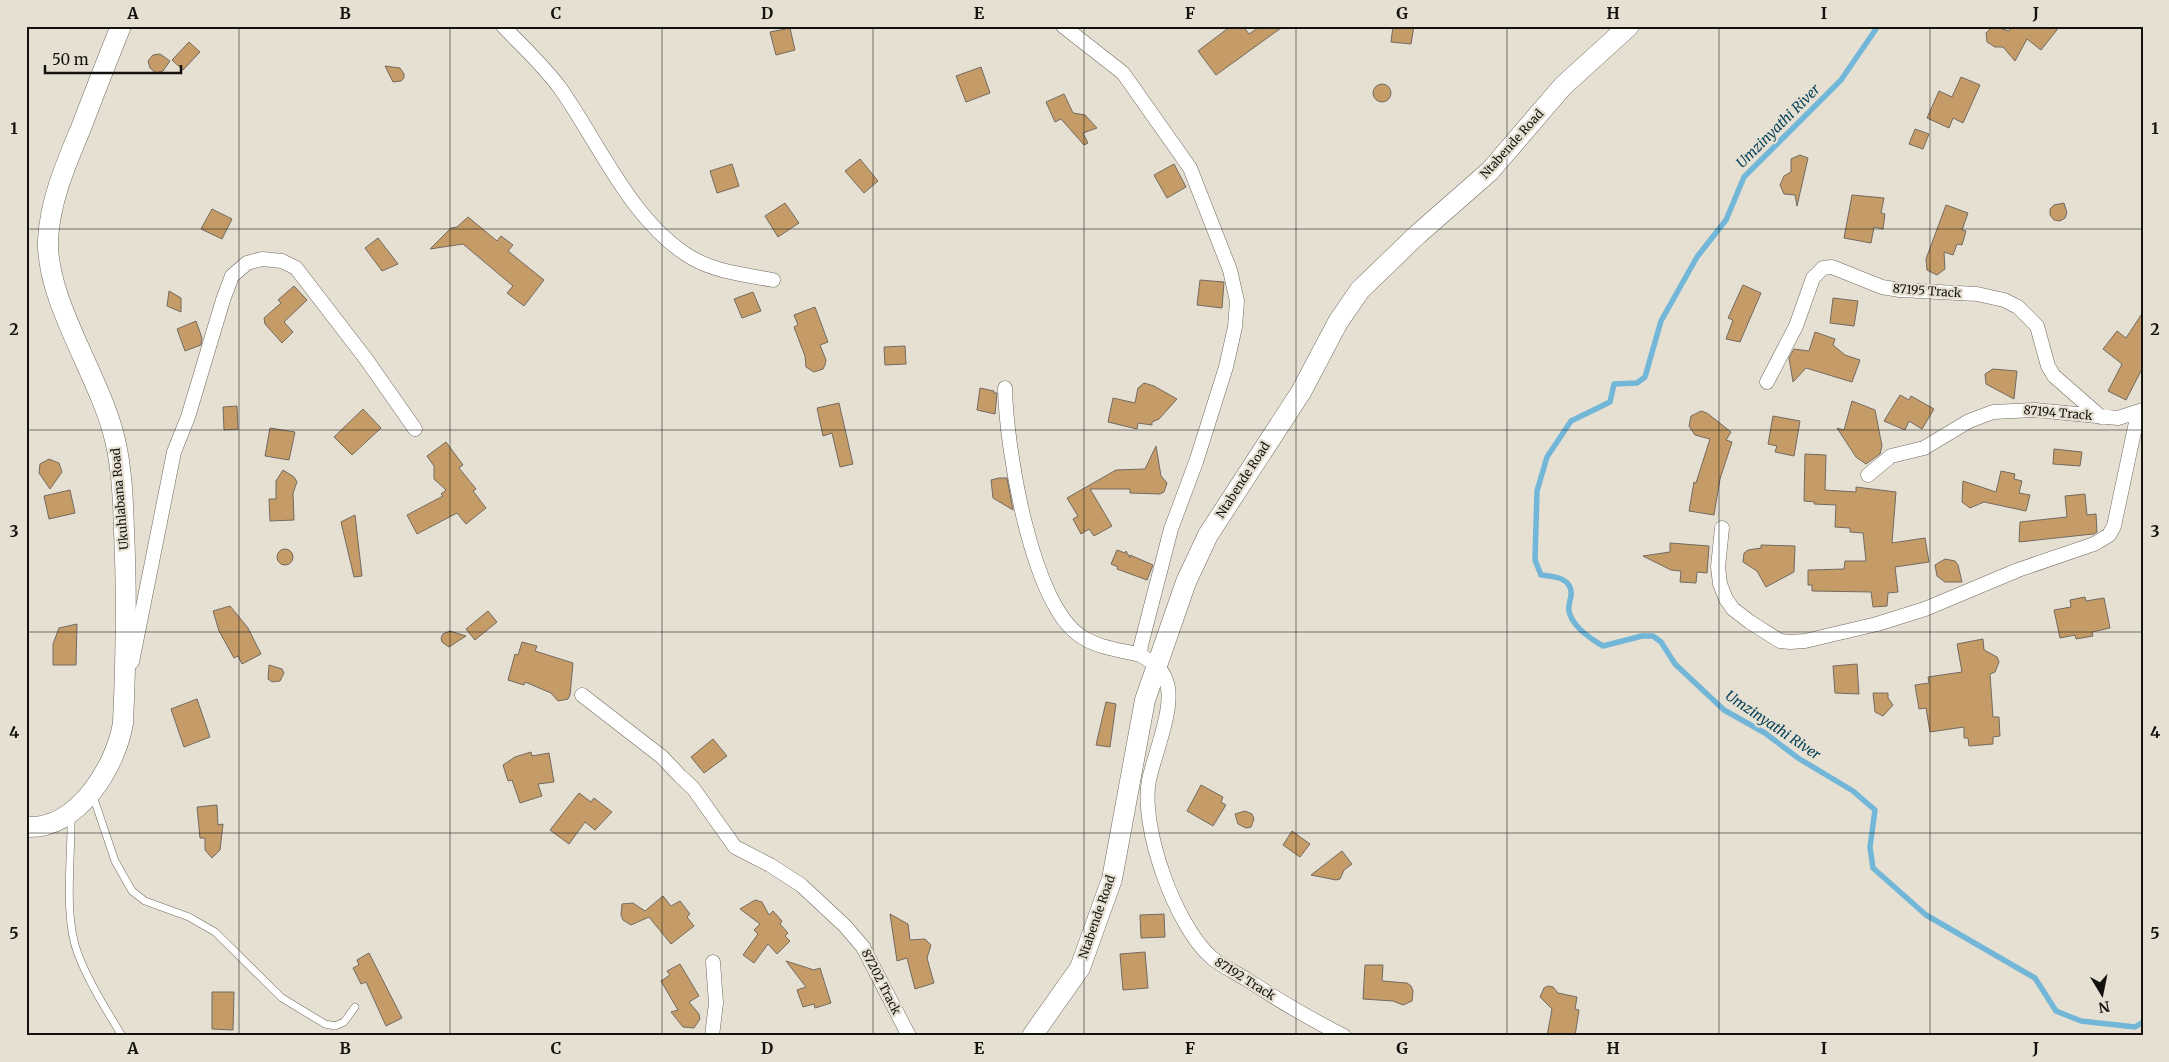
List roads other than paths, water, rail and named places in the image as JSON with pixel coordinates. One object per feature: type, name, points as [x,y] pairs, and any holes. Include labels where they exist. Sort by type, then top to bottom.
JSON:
[{"type":"street","name":"Ukuhlabana Road","points":[[26,827],[48,823],[71,811],[91,792],[120,742],[127,596],[123,496],[115,440],[101,396],[56,288],[48,242],[52,210],[62,172],[121,26]]},
{"type":"street","points":[[504,26],[543,66],[587,128],[614,172],[659,231],[692,258],[710,266],[773,280]]},
{"type":"street","points":[[1004,388],[1009,452],[1028,535],[1054,606],[1066,623],[1082,637],[1103,646],[1149,660],[1147,615],[1171,529],[1196,462],[1226,366],[1235,327],[1237,301],[1230,270],[1190,168],[1123,73],[1062,26]]},
{"type":"street","name":"Ntabende Road","points":[[1032,1036],[1080,968],[1112,879],[1145,700],[1149,660],[1208,535],[1301,392],[1338,322],[1360,290],[1416,235],[1490,171],[1563,86],[1629,26]]},
{"type":"street","points":[[124,686],[132,662],[174,452],[188,417],[232,276],[247,262],[262,259],[282,261],[296,268],[366,358],[415,429]]},
{"type":"street","name":"87195 Track","points":[[1767,382],[1796,326],[1813,278],[1819,270],[1829,267],[1882,287],[1900,290],[1977,294],[2004,300],[2018,307],[2037,326],[2048,366],[2054,376],[2101,417]]},
{"type":"street","name":"87194 Track","points":[[1868,475],[1891,456],[1924,448],[1969,421],[1993,412],[2035,410],[2118,418],[2140,411]]},
{"type":"street","points":[[1722,528],[1718,567],[1720,584],[1733,609],[1780,641],[1805,642],[1877,624],[1925,609],[2018,570],[2103,540],[2114,526],[2140,411]]},
{"type":"street","name":"87192 Track","points":[[1149,660],[1165,677],[1169,694],[1166,716],[1154,753],[1149,782],[1149,810],[1157,855],[1169,891],[1189,930],[1211,957],[1312,1020],[1344,1036]]},
{"type":"street","name":"87202 Track","points":[[582,695],[662,757],[693,788],[723,834],[735,847],[801,885],[829,909],[863,947],[909,1036]]},
{"type":"street","points":[[712,1036],[716,1003],[713,962]]},
{"type":"lane","points":[[91,792],[115,862],[132,891],[145,901],[189,917],[215,932],[282,998],[325,1024],[335,1026],[344,1022],[355,1007]]},
{"type":"lane","points":[[71,811],[70,886],[72,920],[77,953],[98,997],[122,1036]]},
{"type":"waterway","name":"Umzinyathi River","points":[[1878,26],[1841,80],[1744,177],[1726,220],[1697,257],[1661,321],[1645,377],[1637,383],[1614,384],[1610,402],[1571,421],[1547,457],[1537,491],[1535,560],[1541,575],[1562,579],[1569,585],[1571,590],[1569,604],[1571,617],[1588,636],[1603,646],[1642,636],[1653,636],[1661,642],[1675,664],[1724,710],[1765,733],[1798,758],[1853,791],[1875,810],[1870,847],[1873,868],[1926,915],[2035,978],[2056,1011],[2081,1021],[2135,1027],[2143,1022]]}]
